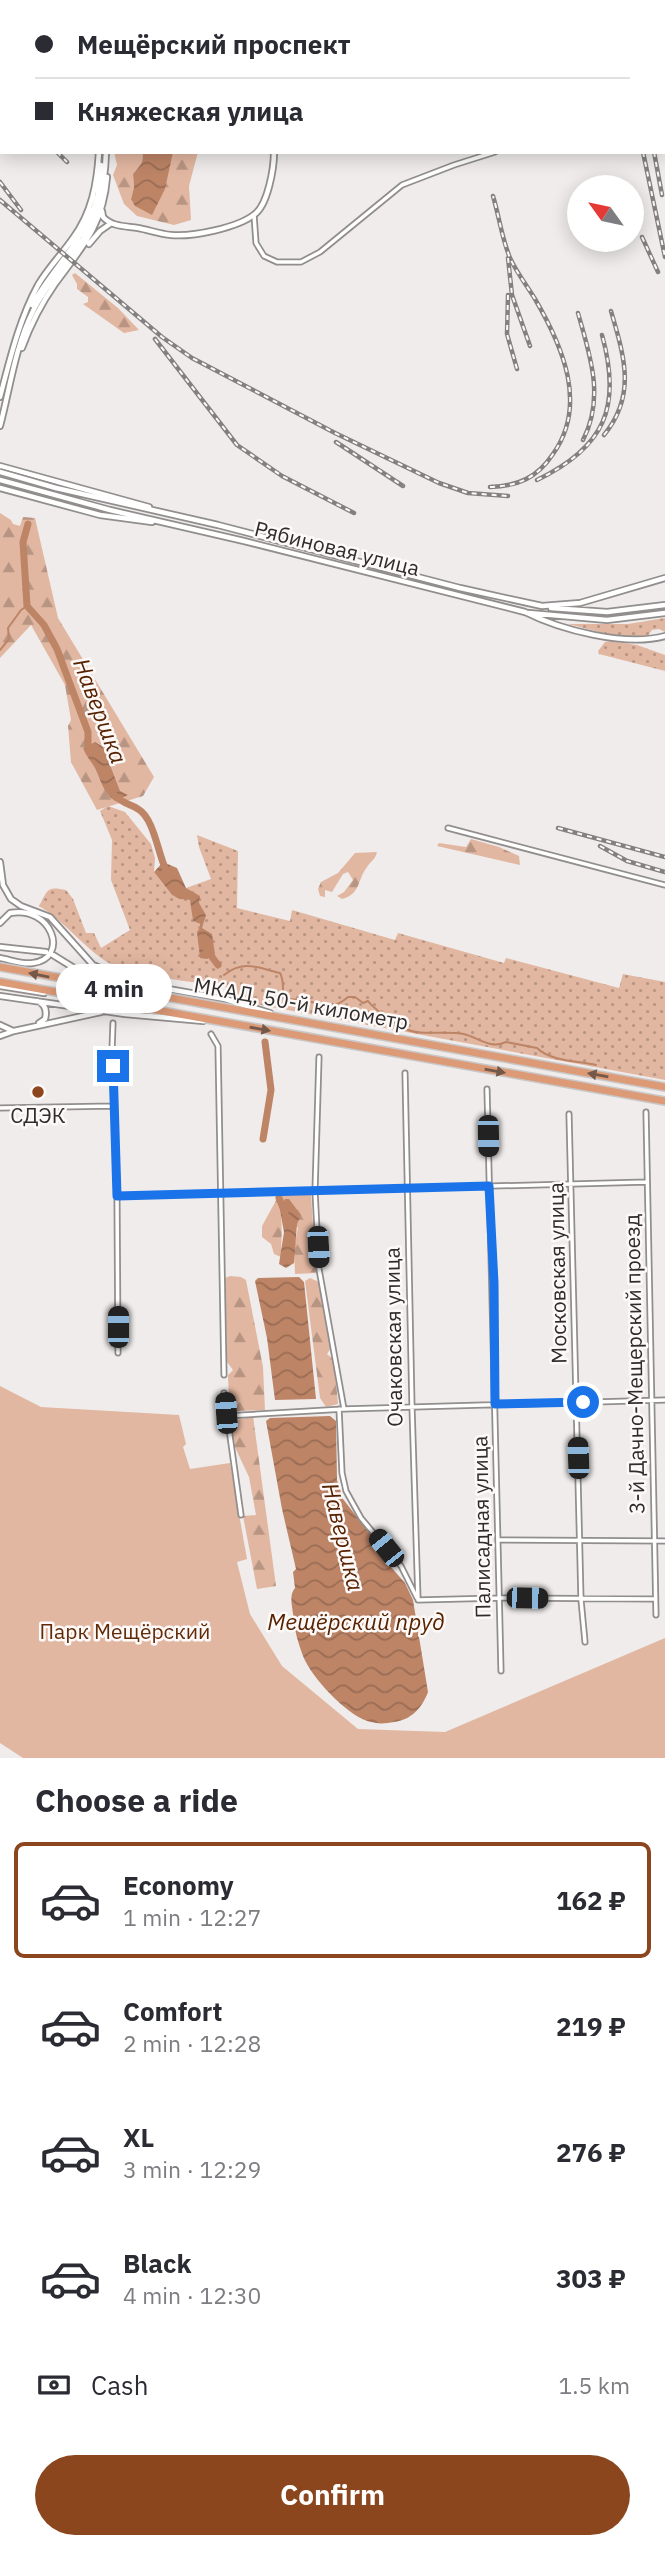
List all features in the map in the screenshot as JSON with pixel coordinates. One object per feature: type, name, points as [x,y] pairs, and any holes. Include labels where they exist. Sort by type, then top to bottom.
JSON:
[{"type":"highway","name":"МКАД, 50-й километр","points":[[0,967],[665,1087]]},
{"type":"highway","name":"МКАД, 50-й километр","points":[[0,984],[665,1101]]},
{"type":"main road","points":[[0,397],[22,324],[44,276],[74,238],[88,214],[96,184],[99,154]]},
{"type":"main road","points":[[74,260],[94,229],[102,207],[108,174],[106,154]]},
{"type":"main road","points":[[0,426],[21,339],[37,303],[80,243],[94,218],[103,186],[106,154]]},
{"type":"main road","points":[[102,207],[103,217],[111,223],[181,235],[222,228],[254,215],[261,208],[268,190],[274,154]]},
{"type":"main road","points":[[11,383],[23,345],[53,286],[100,231],[111,223]]},
{"type":"main road","points":[[0,466],[128,500],[163,513]]},
{"type":"main road","points":[[0,473],[11,469]]},
{"type":"main road","name":"Рябиновая улица","points":[[0,473],[218,524],[460,588],[542,606],[580,603],[665,578]]},
{"type":"main road","name":"Рябиновая улица","points":[[0,480],[525,612],[564,626],[617,639],[642,640],[665,635]]},
{"type":"main road","points":[[1,488],[100,515],[166,523]]},
{"type":"main road","points":[[542,606],[573,611],[607,612],[665,605]]},
{"type":"main road","points":[[525,612],[607,620],[665,613]]},
{"type":"main road","points":[[0,862],[3,885],[10,899],[50,917],[93,964],[115,976],[138,983]]},
{"type":"main road","points":[[0,923],[10,913],[26,914],[44,921],[51,929],[53,939],[50,952],[39,962],[25,964],[0,958]]},
{"type":"main road","points":[[0,947],[46,952]]},
{"type":"main road","points":[[53,955],[84,973],[225,999],[299,1022]]},
{"type":"main road","points":[[0,996],[232,1024]]},
{"type":"main road","points":[[33,1000],[43,1005],[46,1012],[45,1019],[33,1026]]},
{"type":"main road","points":[[0,1036],[33,1026],[107,1011]]},
{"type":"main road","points":[[0,1025],[14,1031]]},
{"type":"street","points":[[254,215],[256,243],[264,256],[277,262],[301,262],[320,252],[402,186],[489,154]]},
{"type":"street","points":[[448,828],[665,885]]},
{"type":"street","points":[[113,1023],[118,1353]]},
{"type":"street","points":[[211,1034],[218,1046],[224,1375]]},
{"type":"street","points":[[319,1057],[315,1191],[319,1269],[342,1409],[342,1473],[346,1491],[361,1518],[401,1566],[418,1600],[654,1599]]},
{"type":"street","name":"Очаковская улица","points":[[405,1073],[418,1600]]},
{"type":"street","name":"Палисадная улица","points":[[487,1089],[494,1283],[501,1671]]},
{"type":"street","points":[[0,1108],[113,1106]]},
{"type":"street","name":"3-й Дачно-Мещерский проезд","points":[[646,1112],[656,1615]]},
{"type":"street","name":"Московская улица","points":[[569,1114],[585,1642]]},
{"type":"street","points":[[117,1196],[647,1182]]},
{"type":"street","points":[[224,1393],[241,1515]]},
{"type":"street","points":[[226,1416],[342,1409],[665,1400]]},
{"type":"street","points":[[499,1540],[665,1541]]},
{"type":"green space","points":[[114,154],[143,154],[142,163],[133,174],[131,199],[168,167],[172,154],[197,154],[189,186],[191,220],[174,225],[137,216],[124,204],[113,175],[117,165]]},
{"type":"green space","points":[[75,273],[118,308],[139,330],[124,333],[83,304],[88,302],[88,297],[77,289],[72,275]]},
{"type":"green space","points":[[0,513],[13,524],[20,526],[23,517],[35,518],[58,618],[154,777],[143,796],[97,810],[71,762],[68,726],[71,720],[65,685],[31,625],[0,658]]},
{"type":"green space","points":[[665,618],[665,632],[652,630],[647,637],[611,635],[568,624],[628,624]]},
{"type":"green space","points":[[605,642],[637,645],[665,655],[665,671],[599,654],[598,651]]},
{"type":"green space","points":[[108,806],[125,812],[151,844],[155,858],[154,872],[172,895],[190,900],[193,921],[200,924],[200,928],[206,915],[186,888],[211,879],[197,835],[238,851],[237,908],[290,921],[292,910],[395,940],[398,933],[504,963],[506,958],[619,988],[623,974],[665,982],[665,1080],[244,1002],[210,993],[231,995],[226,987],[143,974],[112,964],[93,952],[39,906],[49,890],[66,890],[73,899],[86,933],[94,933],[101,948],[130,930],[111,880],[112,840],[100,811]]},
{"type":"green space","points":[[471,839],[519,856],[520,865],[437,846],[439,843],[466,847]]},
{"type":"green space","points":[[377,852],[353,894],[342,899],[337,896],[344,892],[353,880],[348,872],[343,874],[332,892],[325,890],[325,897],[320,896],[318,889],[321,882],[338,873],[355,853]]},
{"type":"green space","points":[[279,1195],[311,1195],[316,1273],[295,1274],[294,1248],[298,1228],[280,1210],[281,1257],[274,1254],[271,1244],[262,1237],[262,1226]]},
{"type":"green space","points":[[230,1276],[246,1280],[263,1367],[265,1410],[237,1411],[229,1403],[228,1375],[233,1370],[227,1362],[225,1278]]},
{"type":"green space","points":[[310,1278],[319,1282],[331,1348],[327,1354],[334,1360],[338,1404],[326,1407],[320,1398],[305,1281]]},
{"type":"green space","name":"Парк Мещёрский","points":[[0,1386],[41,1407],[179,1415],[186,1444],[183,1447],[190,1469],[230,1463],[247,1559],[237,1562],[250,1614],[282,1666],[358,1729],[445,1732],[665,1638],[665,1758],[23,1758],[0,1743]]},
{"type":"green space","points":[[253,1416],[276,1586],[257,1589],[243,1516],[256,1515],[249,1477],[233,1443],[229,1422]]},
{"type":"water","points":[[143,154],[173,154],[165,189],[152,215],[135,206],[131,199],[133,174],[142,163]]},
{"type":"water","points":[[95,742],[103,747],[120,791],[128,795],[115,801],[105,790],[83,748]]},
{"type":"water","points":[[163,862],[177,868],[186,888],[200,896],[199,903],[206,915],[202,928],[212,934],[215,954],[207,959],[200,958],[197,932],[200,924],[193,921],[190,900],[172,895],[154,872]]},
{"type":"water","points":[[285,1199],[289,1199],[301,1215],[297,1224],[294,1263],[286,1268],[279,1264],[284,1232],[280,1211]]},
{"type":"water","points":[[299,1277],[304,1282],[316,1399],[275,1400],[267,1338],[255,1281],[258,1278]]},
{"type":"water","name":"Мещёрский пруд","points":[[330,1416],[336,1421],[337,1480],[343,1499],[387,1556],[391,1567],[405,1583],[413,1600],[428,1692],[415,1712],[400,1721],[367,1721],[349,1711],[321,1684],[307,1665],[295,1630],[291,1600],[295,1588],[293,1572],[296,1569],[266,1421],[270,1418]]},
{"type":"waterway","name":"Навершка","points":[[28,524],[23,542],[27,606],[44,625],[57,649],[88,732],[88,747],[91,751]]},
{"type":"waterway","points":[[0,650],[9,639],[8,628],[27,606]]},
{"type":"waterway","name":"Навершка","points":[[114,795],[138,809],[148,820],[166,870]]},
{"type":"waterway","name":"Навершка","points":[[206,949],[218,965]]},
{"type":"waterway","points":[[224,975],[238,967],[258,967],[280,973],[285,998],[331,1006],[348,997],[355,997],[363,1003],[368,1001],[390,1020],[410,1031],[464,1034],[490,1044],[506,1042],[537,1048],[549,1056],[596,1065]]},
{"type":"waterway","name":"Навершка","points":[[263,1139],[271,1090],[265,1042]]},
{"type":"waterway","name":"Навершка","points":[[279,1198],[285,1213]]},
{"type":"railway","points":[[59,154],[67,162]]},
{"type":"railway","points":[[643,154],[665,257]]},
{"type":"railway","points":[[654,154],[662,195]]},
{"type":"railway","points":[[0,182],[21,210]]},
{"type":"railway","points":[[490,487],[509,485],[526,479],[547,462],[563,435],[569,416],[570,396],[568,376],[555,337],[510,258],[493,196]]},
{"type":"railway","points":[[0,200],[162,337],[192,358],[335,433],[439,483],[468,493],[508,496]]},
{"type":"railway","points":[[644,241],[658,272]]},
{"type":"railway","points":[[508,258],[512,295],[530,346]]},
{"type":"railway","points":[[508,295],[507,334],[517,369]]},
{"type":"railway","points":[[604,435],[621,405],[625,375],[611,311]]},
{"type":"railway","points":[[578,313],[591,361],[594,392],[590,424],[583,440]]},
{"type":"railway","points":[[537,480],[579,454],[593,439],[602,422],[608,404],[610,383],[602,335]]},
{"type":"railway","points":[[155,339],[237,445],[282,476],[354,513]]},
{"type":"railway","points":[[336,442],[403,486]]},
{"type":"railway","points":[[558,828],[665,857]]},
{"type":"railway","points":[[600,846],[627,861],[665,872]]},
{"type":"place","name":"СДЭК","points":[[38,1092]]},
{"type":"route","points":[[113,1066],[117,1196],[489,1186],[494,1283],[495,1404],[583,1402]]}]
